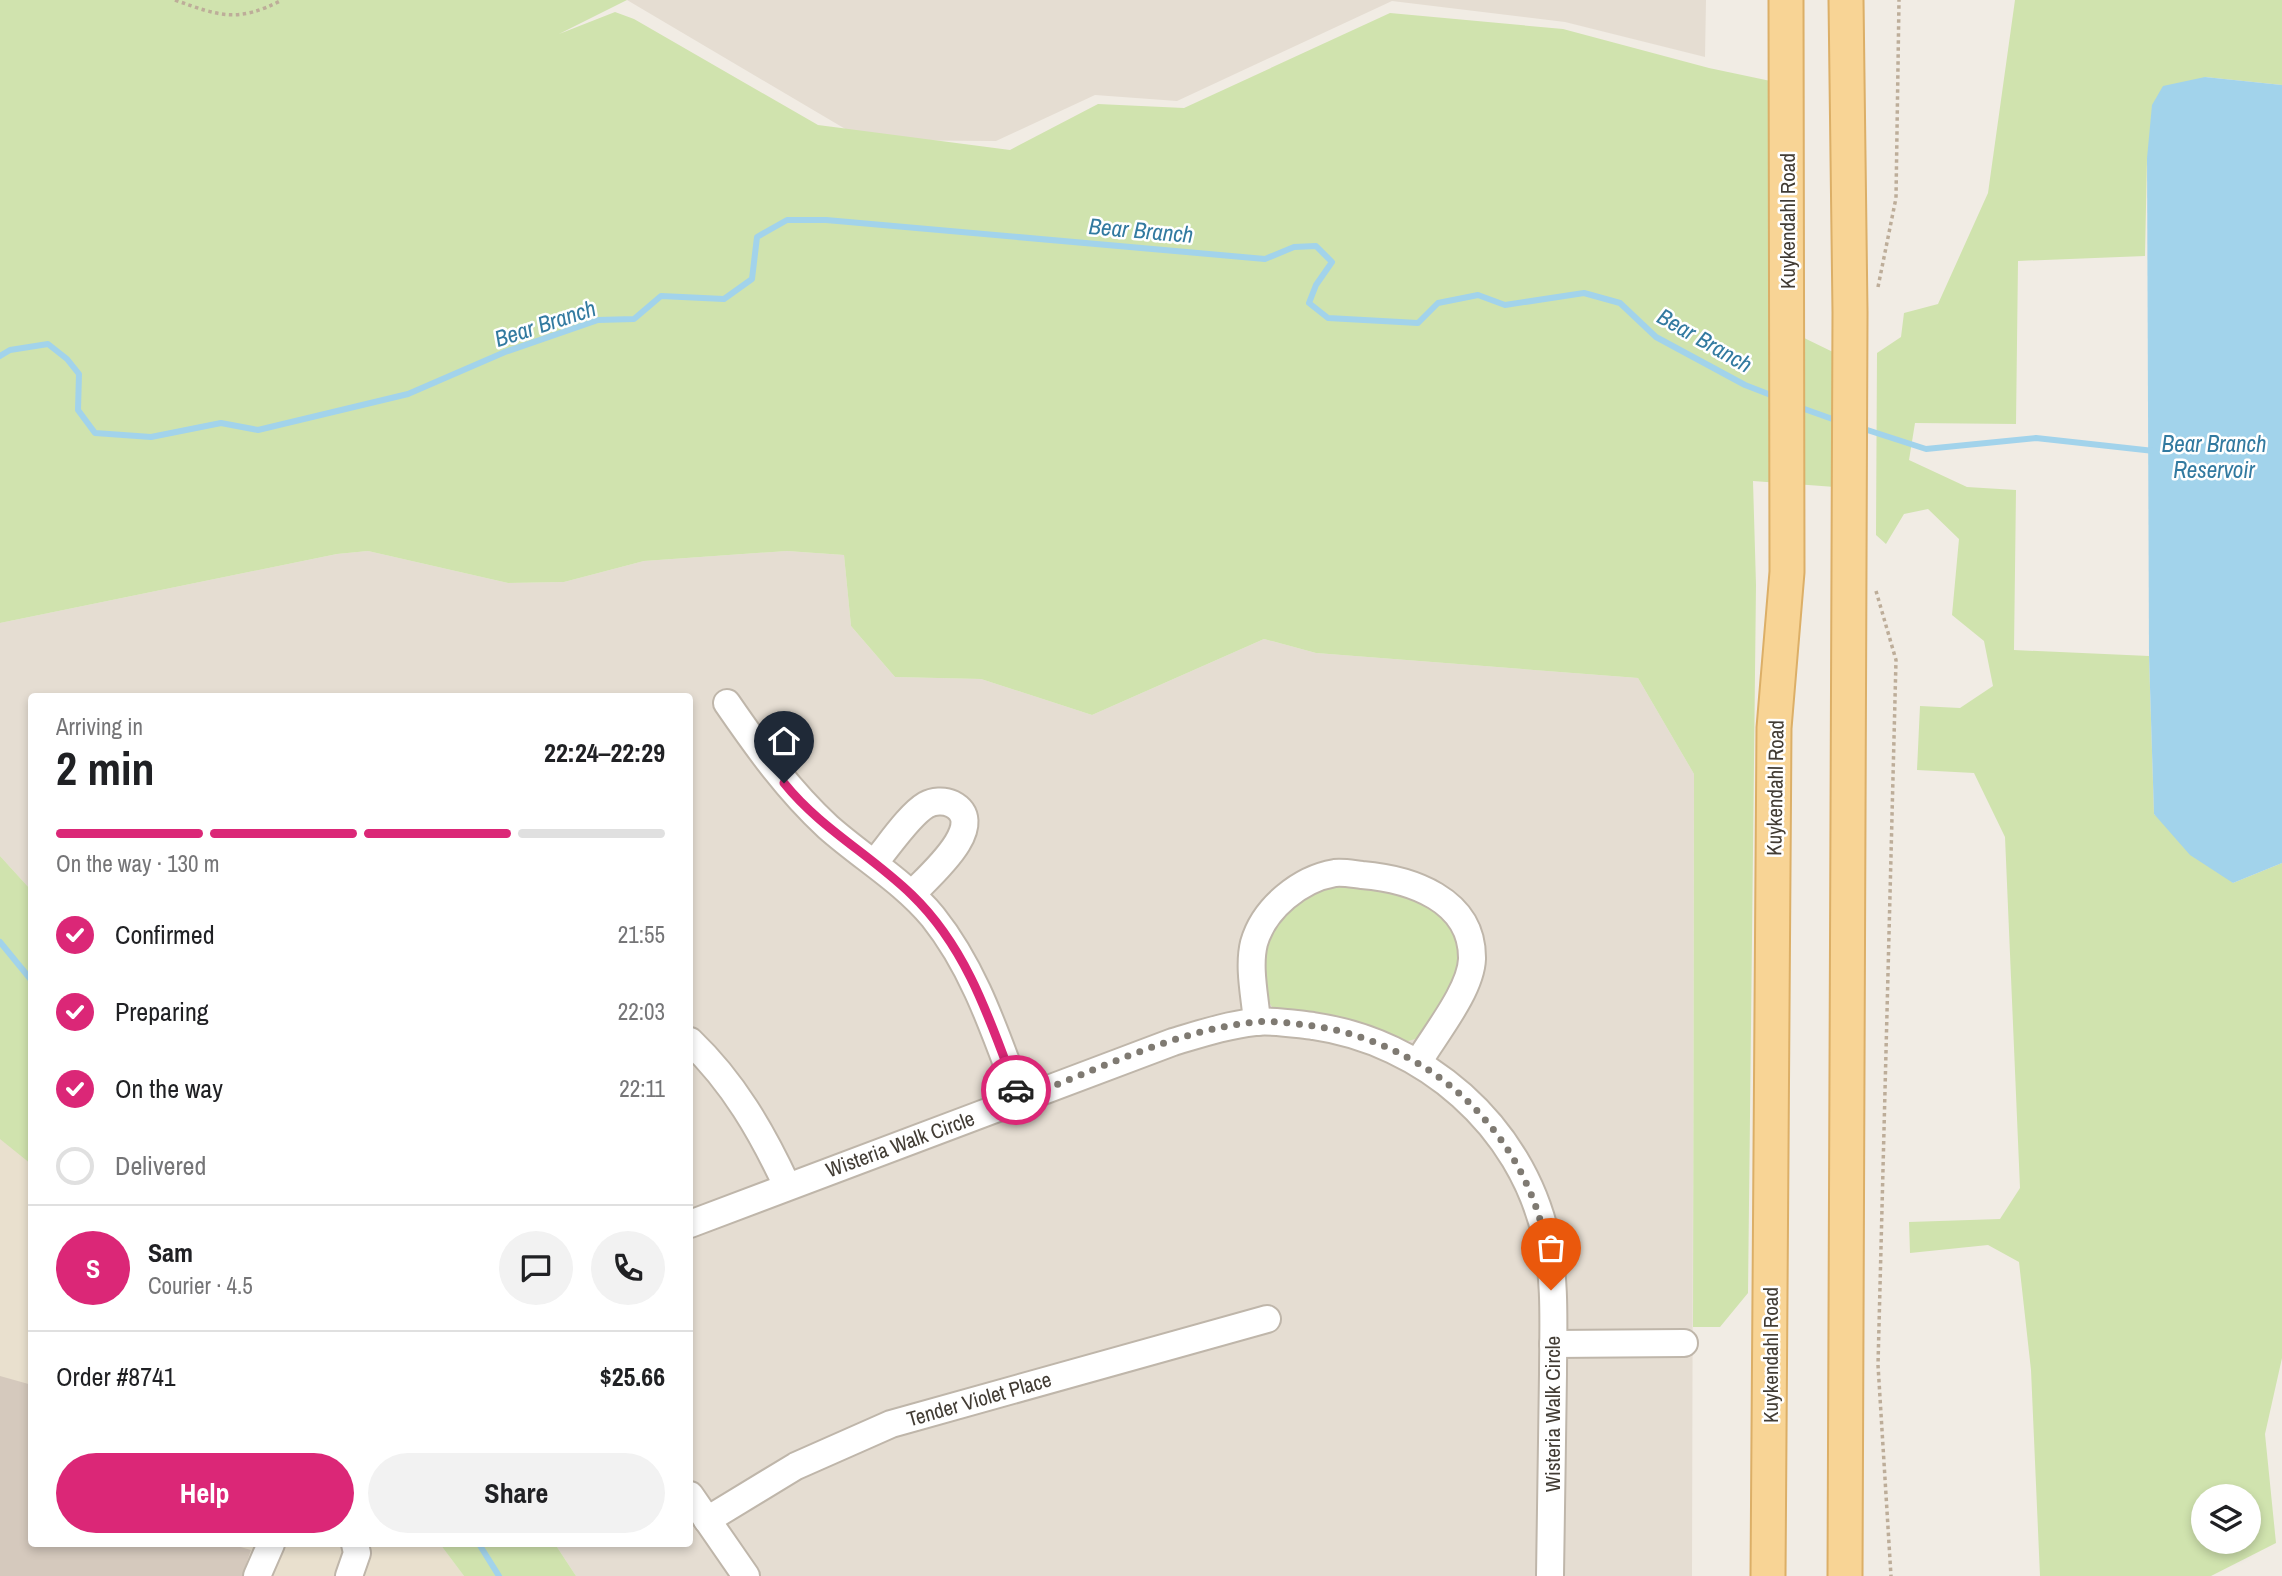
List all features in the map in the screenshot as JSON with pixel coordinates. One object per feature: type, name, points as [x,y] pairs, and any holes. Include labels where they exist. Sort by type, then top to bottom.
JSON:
[{"type":"main road","name":"Kuykendahl Road","points":[[1768,1576],[1774,728],[1787,572],[1786,0]]},
{"type":"main road","points":[[1845,1576],[1862,578],[1862,306],[1846,0]]},
{"type":"street","points":[[727,704],[797,798],[831,830],[875,862],[912,894],[960,956],[982,998],[1020,1099]]},
{"type":"street","points":[[875,862],[924,806],[937,801],[951,803],[962,812],[965,826],[961,841],[912,894]]},
{"type":"street","points":[[1257,1022],[1252,968],[1254,943],[1264,921],[1280,903],[1295,889],[1337,873],[1387,877],[1426,890],[1448,904],[1461,919],[1472,957],[1469,977],[1419,1061]]},
{"type":"street","name":"Wisteria Walk Circle","points":[[693,1223],[1173,1042],[1257,1022],[1341,1030],[1384,1044],[1419,1061],[1479,1112],[1502,1142],[1521,1174],[1546,1235],[1551,1263],[1553,1344],[1550,1576]]},
{"type":"street","points":[[693,1044],[740,1098],[767,1143],[787,1186]]},
{"type":"street","name":"Tender Violet Place","points":[[708,1520],[796,1466],[891,1424],[1267,1320]]},
{"type":"street","points":[[1553,1344],[1684,1343]]},
{"type":"street","points":[[693,1499],[746,1576]]},
{"type":"street","points":[[257,1576],[270,1547]]},
{"type":"street","points":[[349,1576],[357,1553],[356,1547]]},
{"type":"path","points":[[175,0],[203,10],[241,17],[282,0]]},
{"type":"path","points":[[1862,306],[1896,198],[1899,0]]},
{"type":"path","points":[[1862,578],[1896,660],[1878,1365],[1891,1576]]},
{"type":"shaded area","points":[[627,0],[1706,0],[1705,57],[1565,22],[1392,1],[1177,101],[1095,95],[996,141],[864,140]]},
{"type":"shaded area","points":[[368,551],[508,583],[564,582],[644,561],[787,551],[844,555],[851,626],[895,677],[981,679],[1092,715],[1264,639],[1316,653],[1638,678],[1694,774],[1692,1576],[576,1576],[557,1547],[693,1547],[693,693],[28,693],[28,887],[0,856],[0,623],[337,554]]},
{"type":"shaded area","points":[[0,1035],[28,1065],[28,1547],[442,1547],[464,1576],[0,1576]]},
{"type":"green space","points":[[0,0],[627,0],[559,34],[615,12],[634,19],[818,125],[1010,150],[1098,104],[1184,108],[1390,13],[1563,29],[1709,68],[1803,88],[1784,272],[1798,335],[1835,353],[1835,487],[1753,481],[1756,585],[1748,1293],[1720,1327],[1693,1327],[1694,774],[1638,678],[1316,653],[1264,639],[1092,715],[981,679],[895,677],[851,626],[844,555],[787,551],[644,561],[564,582],[508,583],[368,551],[337,554],[0,623]]},
{"type":"green space","points":[[2015,0],[2282,0],[2282,85],[2205,77],[2147,158],[2145,256],[2018,261],[2016,424],[1915,423],[1909,460],[1967,487],[2016,490],[2014,650],[2149,656],[2154,814],[2233,883],[2282,863],[2282,1358],[2265,1434],[2276,1543],[2261,1551],[2261,1484],[2191,1484],[2191,1554],[2254,1554],[2211,1576],[2040,1576],[2031,1370],[2019,1262],[1988,1245],[1910,1253],[1909,1222],[2000,1219],[2020,1188],[2005,837],[1974,773],[1917,770],[1920,706],[1960,708],[1993,686],[1984,641],[1952,615],[1959,539],[1928,509],[1904,514],[1886,544],[1876,535],[1877,353],[1901,337],[1904,313],[1938,304],[1988,193]]},
{"type":"green space","points":[[0,856],[28,887],[28,1162],[0,1139]]},
{"type":"green space","points":[[1352,884],[1413,898],[1430,905],[1445,916],[1455,930],[1461,950],[1461,975],[1425,1036],[1405,1042],[1274,1009],[1266,997],[1263,949],[1277,920],[1298,901],[1311,894]]},
{"type":"green space","points":[[442,1547],[557,1547],[576,1576],[464,1576]]},
{"type":"water","name":"Bear Branch Reservoir","points":[[2205,77],[2282,85],[2282,863],[2233,883],[2190,855],[2154,814],[2149,656],[2147,158],[2152,105],[2163,86]]},
{"type":"building","points":[[0,1376],[28,1384],[28,1547],[240,1547],[251,1550],[242,1576],[0,1576]]},
{"type":"waterway","name":"Bear Branch","points":[[0,356],[10,350],[48,344],[67,359],[79,374],[78,410],[95,433],[151,437],[221,423],[258,430],[408,394],[505,352],[598,320],[634,319],[661,296],[724,299],[752,279],[757,237],[787,220],[826,220],[1265,259],[1294,247],[1316,246],[1332,262],[1316,285],[1309,303],[1328,318],[1418,323],[1438,303],[1478,295],[1505,305],[1584,293],[1620,303],[1656,337],[1745,385],[1776,397]]},
{"type":"waterway","name":"Bear Branch","points":[[1796,406],[1838,421]]},
{"type":"waterway","name":"Bear Branch","points":[[1858,427],[1926,449],[2036,438],[2154,451]]},
{"type":"waterway","points":[[0,942],[28,976]]},
{"type":"waterway","points":[[481,1547],[499,1576]]},
{"type":"way so far","points":[[1016,1090],[1020,1099],[1173,1042],[1212,1030],[1257,1022],[1341,1030],[1384,1044],[1419,1061],[1448,1083],[1479,1112],[1502,1142],[1521,1174],[1546,1235],[1551,1263],[1551,1290]]},
{"type":"route","points":[[784,783],[831,830],[875,862],[912,894],[933,918],[960,956],[982,998],[1016,1090]]}]
